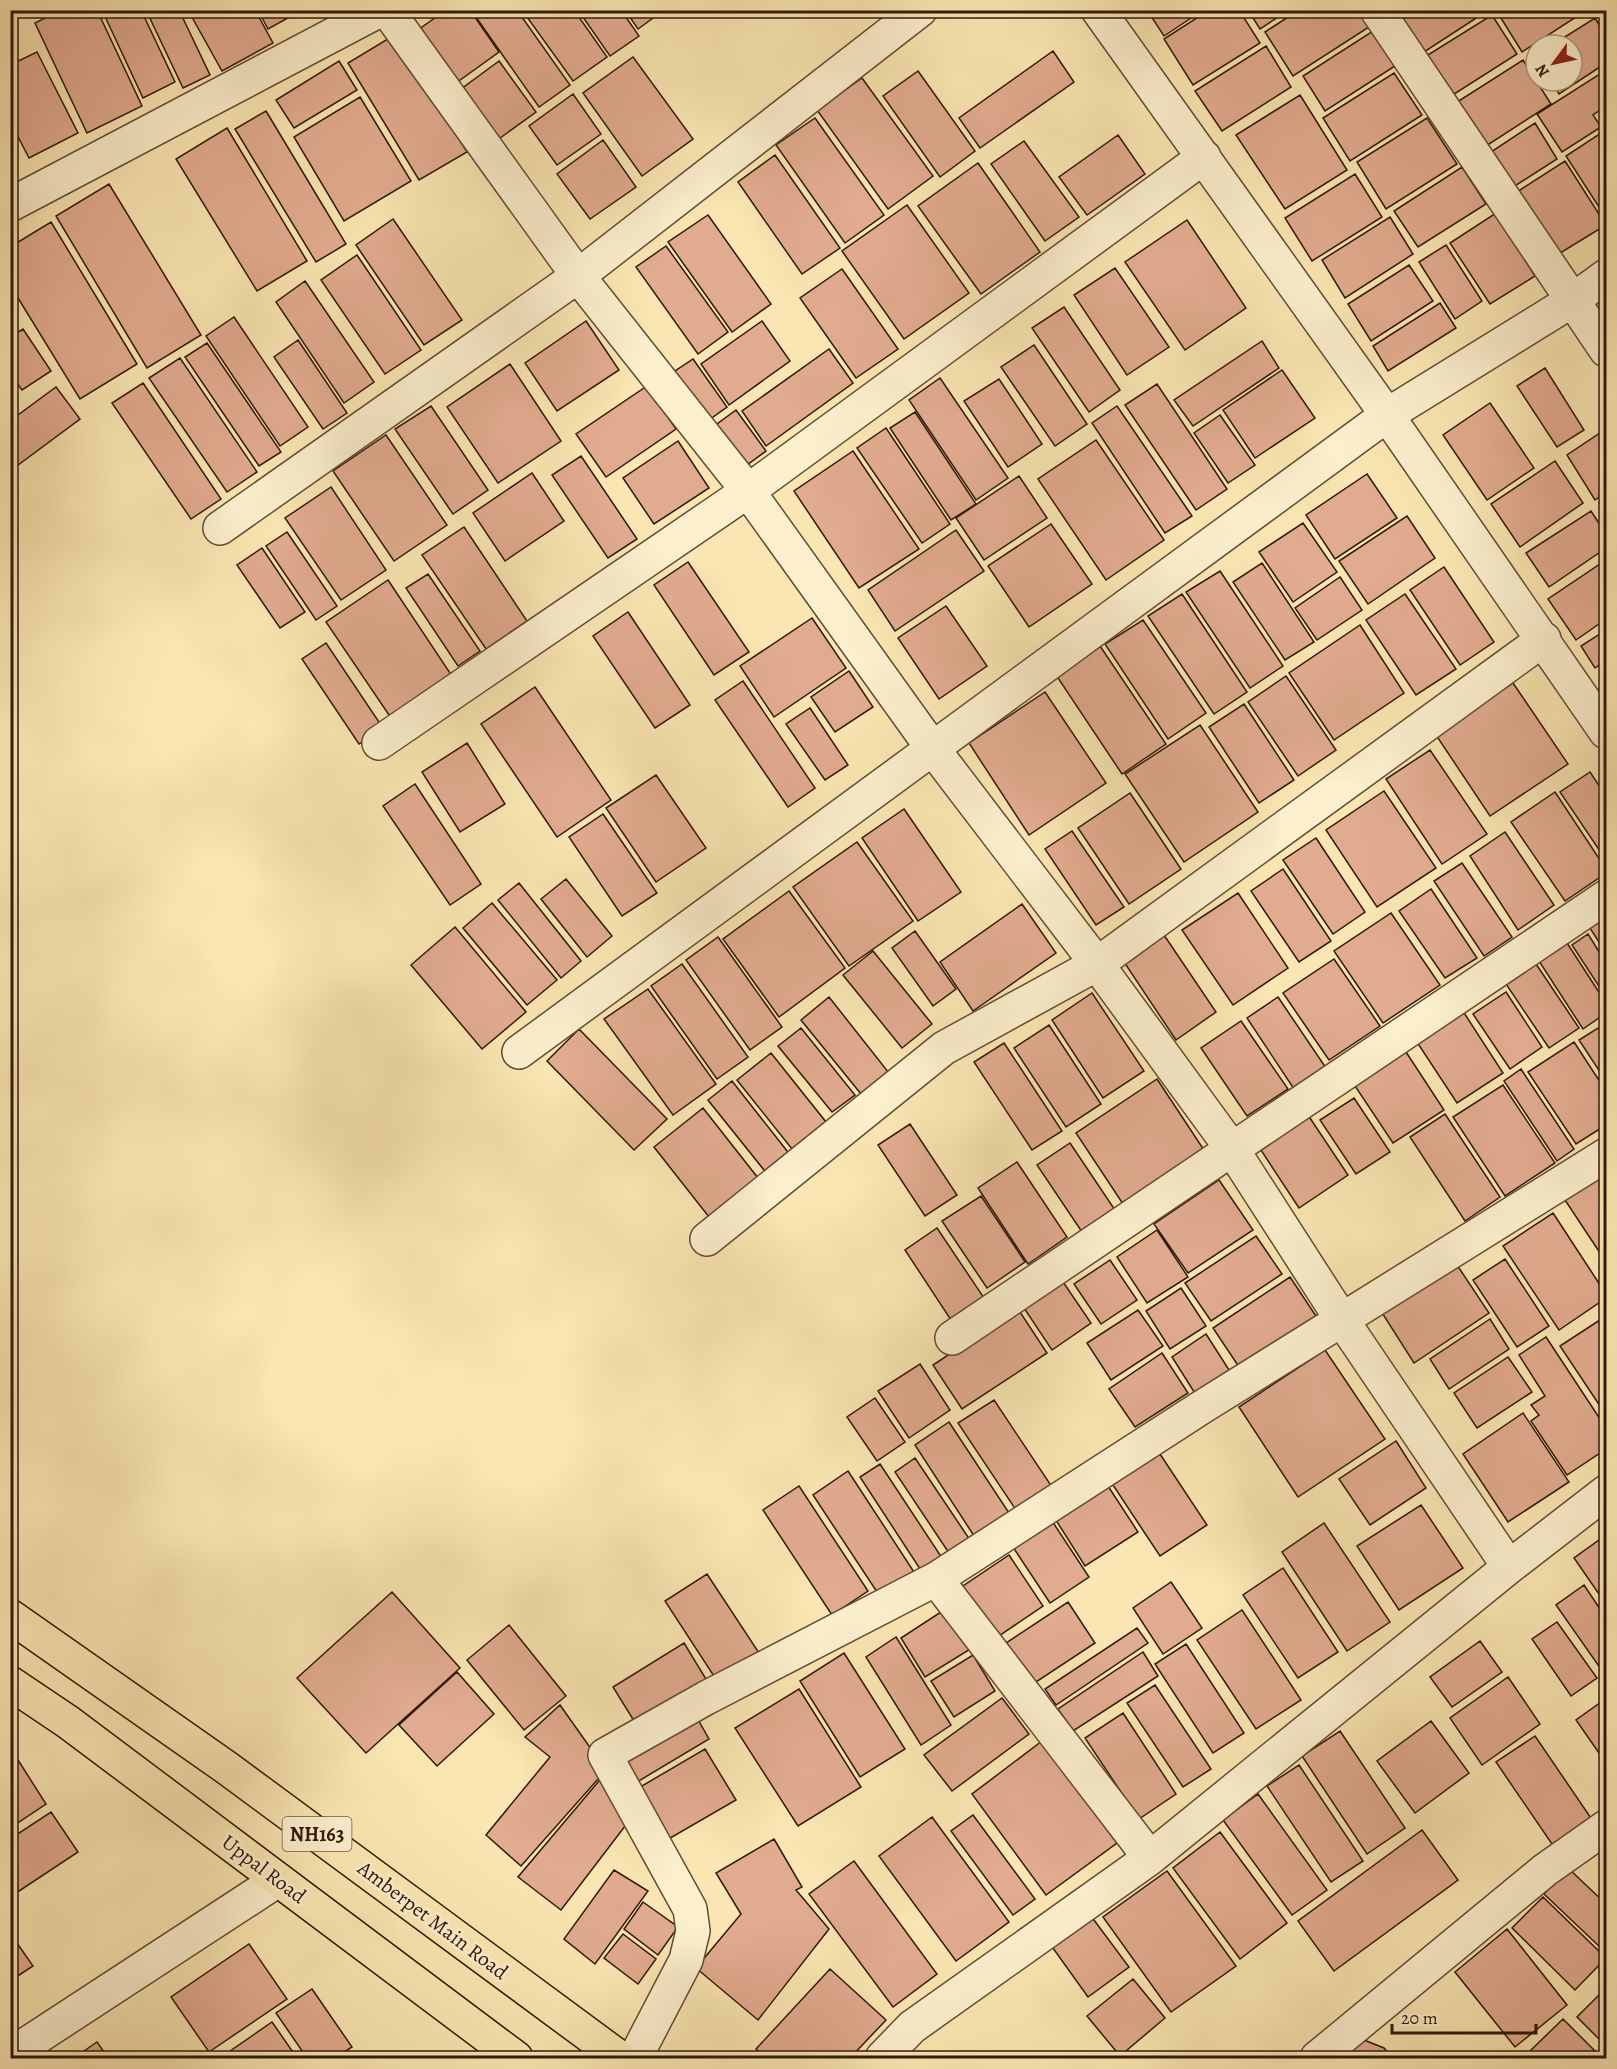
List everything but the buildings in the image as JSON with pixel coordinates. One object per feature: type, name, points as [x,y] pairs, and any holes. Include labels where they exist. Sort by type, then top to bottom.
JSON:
[{"type":"highway","name":"Amberpet Main Road","points":[[10,1616],[228,1768],[620,2058]]},
{"type":"highway","name":"Uppal Road","points":[[10,1683],[68,1722],[516,2058]]},
{"type":"street","points":[[10,205],[380,10]]},
{"type":"street","points":[[387,10],[578,276],[748,491],[933,749],[1097,964],[1232,1149],[1342,1320],[1509,1567]]},
{"type":"street","points":[[220,528],[578,276],[920,10]]},
{"type":"street","points":[[1098,10],[1544,639],[1602,716]]},
{"type":"street","points":[[1377,10],[1606,350]]},
{"type":"street","points":[[379,742],[748,491],[1204,157]]},
{"type":"street","points":[[519,1052],[1387,415],[1573,300],[1606,276]]},
{"type":"street","points":[[707,1239],[944,1048],[1097,964],[1544,639]]},
{"type":"street","points":[[952,1338],[1606,897]]},
{"type":"street","points":[[635,2058],[686,1960],[693,1931],[690,1909],[605,1755],[705,1698],[936,1579],[1202,1407],[1606,1155]]},
{"type":"street","points":[[882,2058],[912,2027],[1150,1858],[1509,1567],[1606,1492]]},
{"type":"street","points":[[936,1579],[1150,1858]]},
{"type":"street","points":[[1317,2058],[1545,1870],[1606,1827]]},
{"type":"street","points":[[10,2055],[278,1880]]}]
